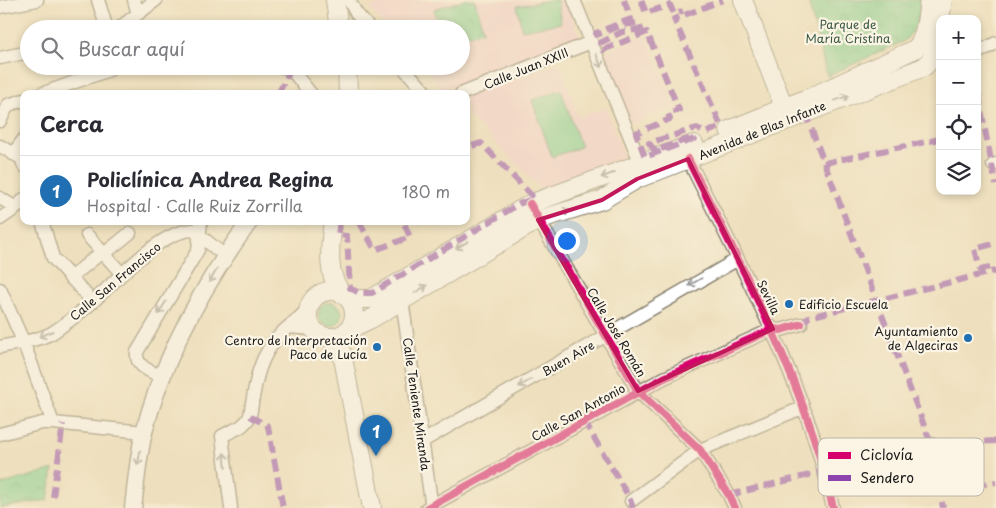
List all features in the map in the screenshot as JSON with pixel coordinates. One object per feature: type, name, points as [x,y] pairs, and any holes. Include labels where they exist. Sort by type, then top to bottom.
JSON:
[{"type":"main road","points":[[335,0],[338,20]]},
{"type":"main road","points":[[340,0],[343,20]]},
{"type":"main road","points":[[742,0],[790,111]]},
{"type":"main road","points":[[752,0],[790,111]]},
{"type":"main road","points":[[929,0],[931,50]]},
{"type":"main road","points":[[941,15],[943,0]]},
{"type":"main road","points":[[931,50],[936,33]]},
{"type":"main road","name":"Avenida de Blas Infante","points":[[346,297],[361,301],[371,299],[530,204],[790,111],[924,67],[930,61],[931,50]]},
{"type":"main road","points":[[342,75],[343,90]]},
{"type":"main road","points":[[347,75],[348,90]]},
{"type":"main road","name":"Avenida de Blas Infante","points":[[347,331],[538,220],[602,200],[638,179],[688,159],[790,111]]},
{"type":"main road","points":[[321,294],[324,276],[324,225]]},
{"type":"main road","points":[[333,225],[330,249],[332,276],[336,287],[346,297],[354,316],[347,331],[346,349],[342,353]]},
{"type":"main road","points":[[346,297],[333,291],[321,294],[309,306],[308,318],[313,329],[329,337],[342,353],[372,508]]},
{"type":"main road","points":[[329,337],[347,331]]},
{"type":"street","points":[[0,8],[37,0]]},
{"type":"street","points":[[98,0],[104,20]]},
{"type":"street","points":[[134,0],[138,14]]},
{"type":"street","points":[[130,20],[156,0]]},
{"type":"street","points":[[349,0],[362,20]]},
{"type":"street","points":[[574,0],[641,164]]},
{"type":"street","points":[[355,20],[356,13]]},
{"type":"street","name":"Calle Juan XXIII","points":[[470,90],[591,42]]},
{"type":"street","points":[[981,51],[996,43]]},
{"type":"street","points":[[0,58],[20,54]]},
{"type":"street","points":[[52,90],[95,75]]},
{"type":"street","points":[[296,75],[308,90]]},
{"type":"street","points":[[410,75],[423,90]]},
{"type":"street","points":[[0,121],[4,103],[20,101]]},
{"type":"street","points":[[13,154],[20,144]]},
{"type":"street","points":[[0,146],[20,158]]},
{"type":"street","name":"Sevilla","points":[[688,159],[773,329],[818,451]]},
{"type":"street","points":[[0,198],[20,203]]},
{"type":"street","points":[[0,219],[20,203]]},
{"type":"street","name":"Calle José Román","points":[[530,204],[638,391],[700,450],[729,494],[735,508]]},
{"type":"street","points":[[43,225],[53,258],[92,302]]},
{"type":"street","points":[[200,225],[224,256]]},
{"type":"street","points":[[162,377],[140,366],[137,352],[198,250],[200,225]]},
{"type":"street","name":"Calle San Francisco","points":[[0,348],[50,334],[92,302],[122,274],[171,235],[183,230],[193,230],[200,225]]},
{"type":"street","points":[[133,508],[144,432],[162,377],[189,315],[224,256],[247,225]]},
{"type":"street","points":[[70,278],[130,233]]},
{"type":"street","points":[[87,235],[122,274]]},
{"type":"street","name":"Buen Aire","points":[[423,441],[606,337],[696,281],[738,259]]},
{"type":"street","points":[[0,289],[23,341],[53,423]]},
{"type":"street","name":"Calle Teniente Miranda","points":[[402,300],[423,441],[430,507]]},
{"type":"street","points":[[231,508],[222,439],[225,434],[240,428],[250,416],[258,367],[269,348],[288,327],[304,314],[309,306]]},
{"type":"street","name":"Calle San Antonio","points":[[430,507],[638,391],[773,329],[781,330],[800,324]]},
{"type":"street","points":[[288,327],[313,329]]},
{"type":"street","points":[[631,501],[700,450],[802,408]]},
{"type":"street","points":[[0,434],[34,425],[53,423],[144,432]]},
{"type":"highlighted area","points":[[688,159],[773,329],[638,391],[538,220],[602,200],[637,179]]},
{"type":"shaded area","points":[[387,0],[566,0],[581,39],[444,90],[430,75],[470,75],[470,20],[379,20],[369,8]]},
{"type":"shaded area","points":[[646,36],[675,107],[631,124],[602,54]]},
{"type":"shaded area","points":[[560,63],[578,117],[606,107],[624,156],[541,189],[470,117],[470,96]]},
{"type":"green space","points":[[465,0],[475,0],[483,31],[470,35],[470,20],[437,20],[434,9]]},
{"type":"green space","points":[[557,0],[561,23],[522,30],[517,6]]},
{"type":"green space","name":"Parque de María Cristina","points":[[808,0],[921,0],[915,27],[904,41],[827,76]]},
{"type":"green space","points":[[561,90],[581,147],[552,157],[532,100]]},
{"type":"green space","points":[[330,302],[339,305],[342,314],[339,323],[330,326],[321,323],[318,314],[321,305]]},
{"type":"green space","points":[[53,469],[48,500],[0,508],[0,485]]},
{"type":"marked path","points":[[624,0],[631,19],[596,33],[596,35],[623,25],[638,23],[641,29],[622,32],[600,43],[603,50],[647,32],[679,110],[668,114],[670,119],[636,133],[645,157],[694,139],[693,137],[655,151],[649,143],[697,128],[706,133],[721,126],[674,19],[723,0]]},
{"type":"marked path","points":[[641,0],[646,13],[670,5],[674,14],[683,11]]},
{"type":"marked path","points":[[280,90],[288,75]]},
{"type":"marked path","points":[[980,105],[996,185]]},
{"type":"marked path","points":[[805,112],[929,438]]},
{"type":"marked path","points":[[824,163],[936,140]]},
{"type":"marked path","points":[[339,225],[338,235],[347,236],[350,288],[359,293],[372,293],[519,204],[534,198],[481,143],[470,147]]},
{"type":"marked path","points":[[361,225],[375,250],[410,237],[405,225]]},
{"type":"marked path","points":[[990,267],[980,269],[975,249],[996,243]]},
{"type":"marked path","points":[[801,324],[809,317],[996,271]]},
{"type":"marked path","points":[[250,416],[268,426],[283,508]]},
{"type":"marked path","points":[[584,421],[629,497],[633,508]]},
{"type":"marked path","points":[[53,497],[63,424]]},
{"type":"marked path","points":[[984,442],[996,441]]},
{"type":"marked path","points":[[729,495],[818,473]]},
{"type":"marked path","points":[[984,484],[996,482]]},
{"type":"marked path","points":[[941,496],[943,508]]},
{"type":"cycle path","points":[[688,159],[771,329],[790,373],[818,451]]},
{"type":"cycle path","points":[[530,204],[638,391],[700,450],[729,495],[735,508]]},
{"type":"cycle path","points":[[427,508],[664,378],[773,329],[781,330],[801,324]]},
{"type":"cycle path","points":[[830,496],[833,508]]},
{"type":"place","name":"Edificio Escuela","points":[[789,304]]},
{"type":"place","name":"Ayuntamiento de Algeciras","points":[[968,338]]},
{"type":"place","name":"Centro de Interpretación Paco de Lucía","points":[[377,347]]},
{"type":"place","name":"Policlínica Andrea Regina","points":[[376,456]]}]
